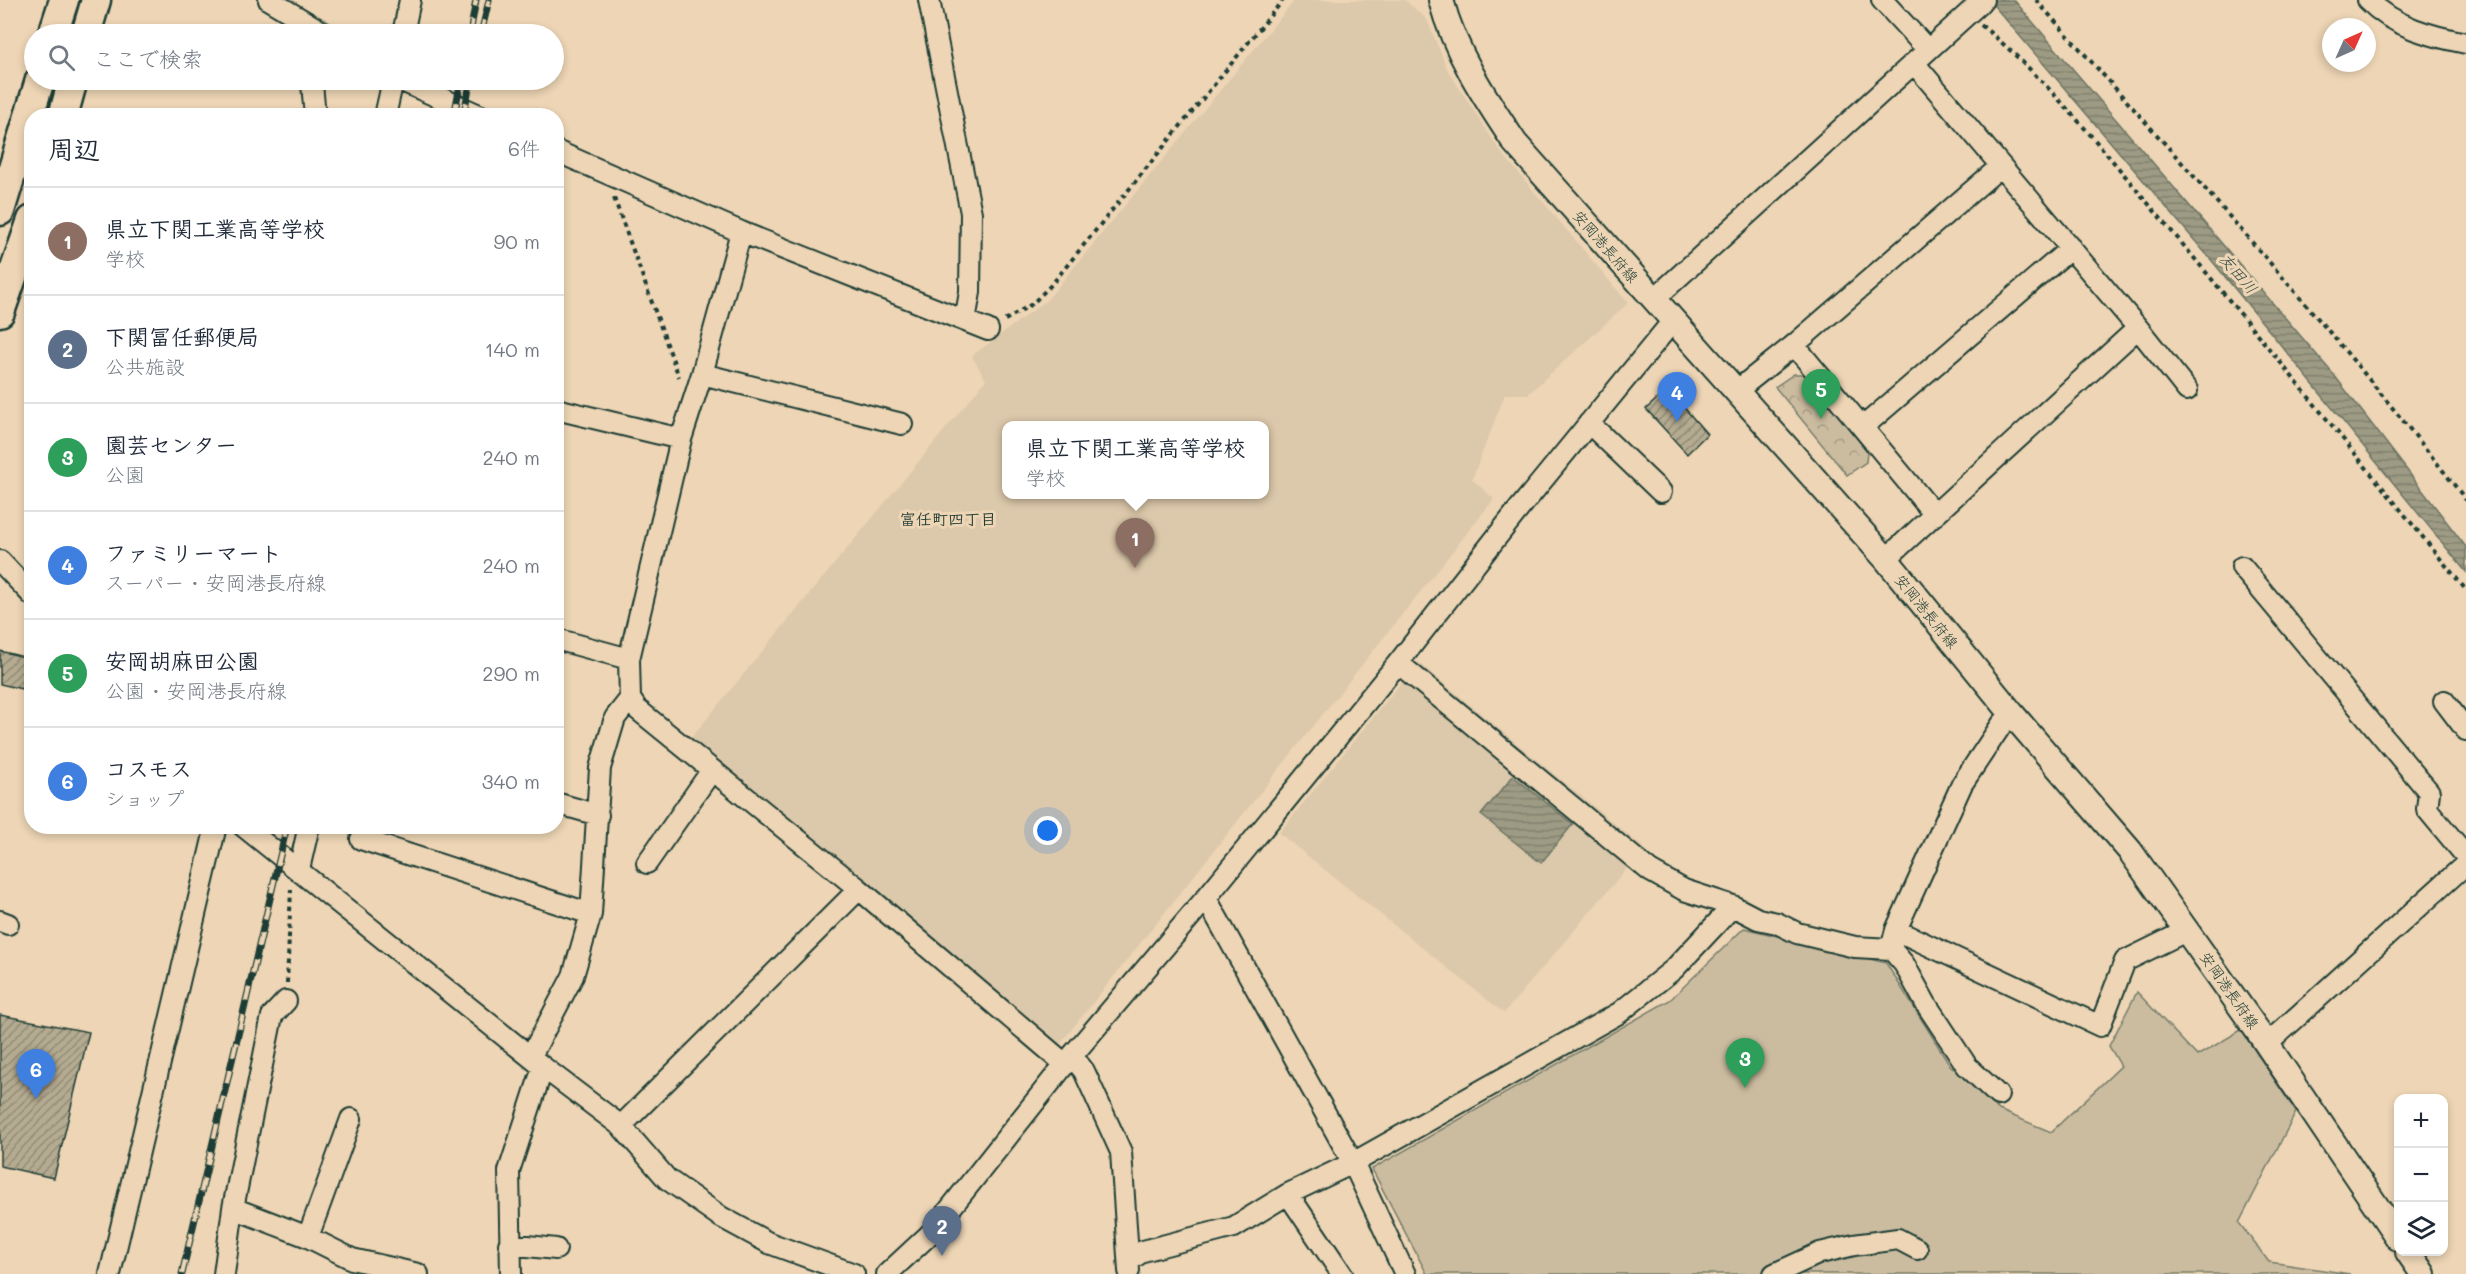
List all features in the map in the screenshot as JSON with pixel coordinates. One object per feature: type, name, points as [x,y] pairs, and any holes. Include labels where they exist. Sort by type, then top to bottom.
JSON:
[{"type":"highway","points":[[56,24],[64,0]]},
{"type":"highway","points":[[89,24],[96,0]]},
{"type":"highway","points":[[31,108],[37,90]]},
{"type":"highway","points":[[65,108],[70,90]]},
{"type":"highway","points":[[0,211],[24,132]]},
{"type":"highway","points":[[0,312],[24,243]]},
{"type":"main road","name":"安岡港長府線","points":[[1441,0],[1445,16],[1477,85],[1515,143],[1672,322],[1886,559],[2013,715],[2130,851],[2267,1044],[2394,1232]]},
{"type":"main road","points":[[2411,1256],[2423,1274]]},
{"type":"street","points":[[269,0],[309,24]]},
{"type":"street","points":[[405,24],[410,0]]},
{"type":"street","points":[[929,0],[971,213],[969,292],[965,321]]},
{"type":"street","points":[[1882,0],[2001,166],[2138,328],[2187,390]]},
{"type":"street","points":[[1653,300],[1983,0]]},
{"type":"street","points":[[2368,0],[2401,25],[2439,38],[2466,43]]},
{"type":"street","points":[[313,90],[314,108]]},
{"type":"street","points":[[388,108],[391,90]]},
{"type":"street","points":[[422,90],[463,108]]},
{"type":"street","points":[[564,155],[741,232],[988,330]]},
{"type":"street","points":[[1735,392],[1794,345],[2001,166]]},
{"type":"street","points":[[741,232],[702,375],[681,440],[629,659],[630,699],[638,709],[712,770],[1084,1071],[1121,1152],[1129,1267]]},
{"type":"street","points":[[1863,427],[2071,248]]},
{"type":"street","points":[[887,1274],[930,1234],[1068,1060],[1206,898],[1672,322]]},
{"type":"street","points":[[1886,559],[2138,328]]},
{"type":"street","points":[[1794,345],[1935,515]]},
{"type":"street","points":[[702,375],[902,424]]},
{"type":"street","points":[[564,411],[681,440]]},
{"type":"street","points":[[1589,423],[1661,492]]},
{"type":"street","points":[[0,561],[24,586]]},
{"type":"street","points":[[2242,567],[2303,656],[2429,792],[2427,809],[2466,856]]},
{"type":"street","points":[[564,641],[629,659]]},
{"type":"street","points":[[1398,663],[1650,871],[1684,890],[1733,906],[1758,919],[1797,933],[1856,947],[1893,940],[2100,1026],[2125,961],[2188,930]]},
{"type":"street","points":[[511,1274],[509,1171],[537,1062],[573,976],[591,914],[600,768],[615,718],[630,699]]},
{"type":"street","points":[[2445,701],[2466,730]]},
{"type":"street","points":[[1998,1095],[1967,1066],[1932,1014],[1893,940],[1962,784],[2002,724],[2013,715]]},
{"type":"street","points":[[647,864],[712,770]]},
{"type":"street","points":[[564,805],[598,815]]},
{"type":"street","points":[[110,1274],[214,834]]},
{"type":"street","points":[[253,834],[537,1062],[621,1126],[667,1179],[721,1217],[769,1243],[855,1274]]},
{"type":"street","points":[[298,869],[307,834]]},
{"type":"street","points":[[361,839],[591,914]]},
{"type":"street","points":[[2267,1044],[2466,864]]},
{"type":"street","points":[[621,1126],[859,889]]},
{"type":"street","points":[[1206,898],[1353,1163],[1405,1274]]},
{"type":"street","points":[[1129,1267],[1143,1251],[1234,1227],[1288,1194],[1353,1163],[1619,1013],[1674,969],[1733,906]]},
{"type":"street","points":[[224,1274],[234,1208],[272,1016],[286,1001]]},
{"type":"street","points":[[308,1237],[351,1119]]},
{"type":"street","points":[[1288,1194],[1342,1274]]},
{"type":"street","points":[[234,1208],[308,1237],[350,1266],[418,1274]]},
{"type":"street","points":[[1774,1274],[1821,1253],[1854,1245],[1898,1239],[1917,1250]]},
{"type":"street","points":[[509,1244],[556,1249]]},
{"type":"path","points":[[988,330],[1032,304],[1052,284],[1283,0]]},
{"type":"path","points":[[2036,0],[2223,209],[2422,444],[2466,500]]},
{"type":"path","points":[[1967,14],[2018,55],[2088,132],[2466,590]]},
{"type":"path","points":[[606,175],[691,410]]},
{"type":"path","points":[[286,1001],[290,953],[290,893],[298,869]]},
{"type":"shaded area","points":[[1295,0],[1405,0],[1427,20],[1448,71],[1500,151],[1628,303],[1528,394],[1505,394],[1472,479],[1494,499],[1060,1044],[691,738],[986,380],[972,356],[1047,300]]},
{"type":"shaded area","points":[[1418,662],[1644,848],[1504,1013],[1279,833]]},
{"type":"green space","points":[[1794,374],[1806,374],[1867,451],[1866,462],[1847,475],[1775,387]]},
{"type":"green space","points":[[1744,928],[1886,963],[1950,1065],[1999,1110],[2051,1132],[2121,1066],[2109,1046],[2137,992],[2197,1056],[2241,1030],[2296,1112],[2239,1223],[2269,1262],[2350,1274],[1427,1274],[1372,1169],[1670,1000]]},
{"type":"water","name":"友田川","points":[[1989,0],[2014,0],[2334,375],[2466,547],[2466,572],[2213,262]]},
{"type":"water","points":[[1513,776],[1573,824],[1541,863],[1481,815]]},
{"type":"building","points":[[1668,389],[1707,434],[1687,454],[1646,409]]},
{"type":"building","points":[[0,651],[24,657],[22,689],[0,684]]},
{"type":"building","points":[[0,1015],[89,1032],[54,1178],[0,1166]]},
{"type":"railway","points":[[472,24],[476,0]]},
{"type":"railway","points":[[483,24],[489,0]]},
{"type":"railway","points":[[456,108],[459,90]]},
{"type":"railway","points":[[465,108],[469,90]]},
{"type":"railway","points":[[182,1274],[285,834]]},
{"type":"place","name":"安岡胡麻田公園","points":[[1821,419]]},
{"type":"place","name":"ファミリーマート","points":[[1677,422]]},
{"type":"place","name":"県立下関工業高等学校","points":[[1135,568]]},
{"type":"place","name":"園芸センター","points":[[1745,1088]]},
{"type":"place","name":"コスモス","points":[[36,1099]]},
{"type":"place","name":"下関冨任郵便局","points":[[942,1256]]},
{"type":"district","name":"富任町四丁目","points":[[948,518]]}]
